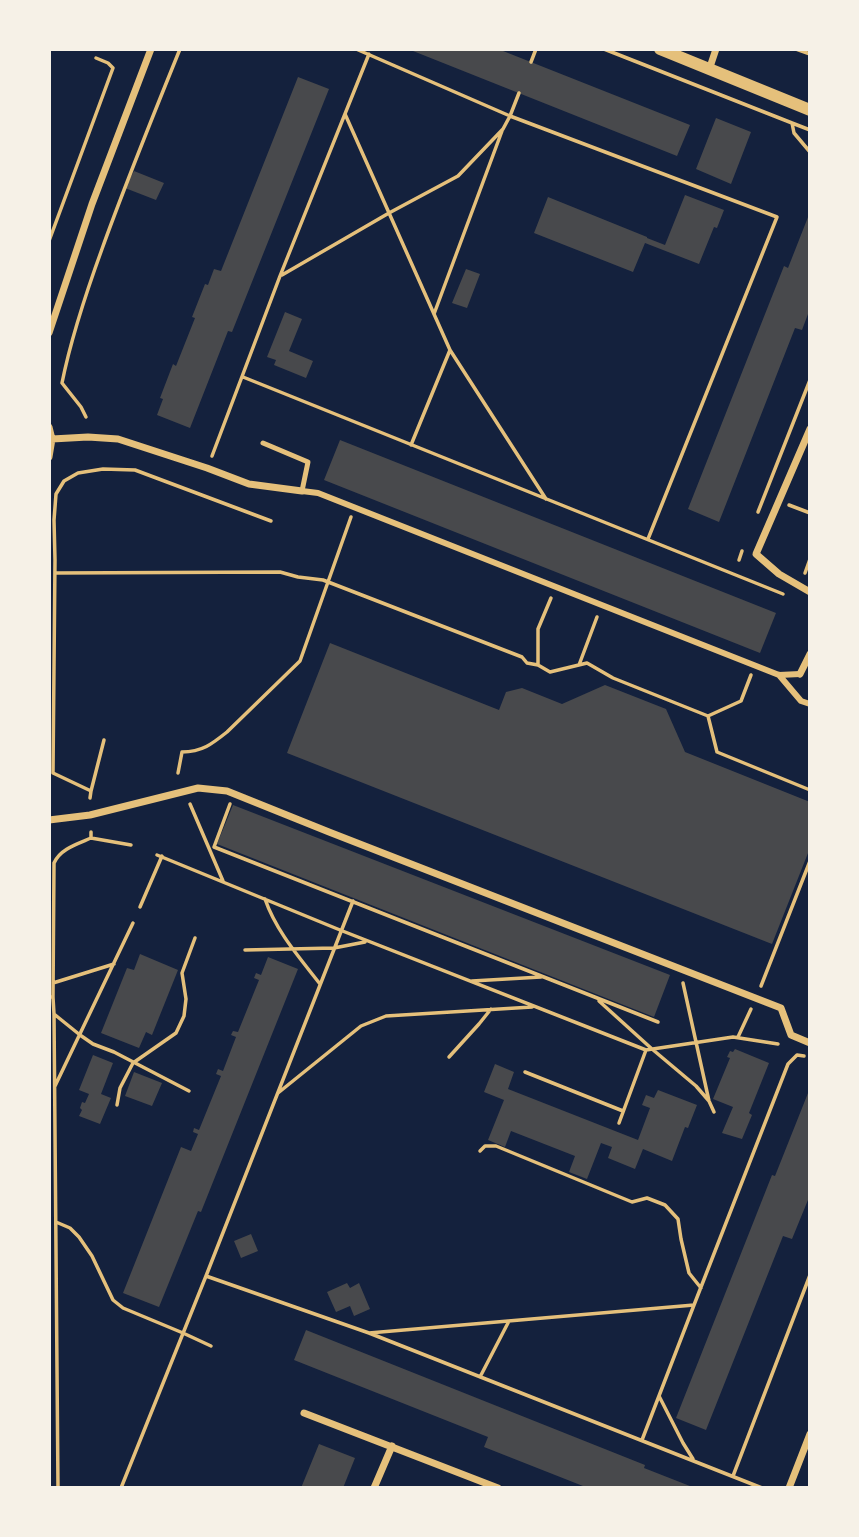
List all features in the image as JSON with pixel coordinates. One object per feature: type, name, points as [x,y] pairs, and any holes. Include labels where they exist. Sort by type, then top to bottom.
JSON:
[{"type":"street","points":[[49,333],[92,204],[151,49]]},
{"type":"street","points":[[660,49],[810,110]]},
{"type":"street","points":[[709,70],[716,49]]},
{"type":"street","points":[[49,427],[52,439],[49,457]]},
{"type":"street","points":[[810,429],[757,554],[779,574],[810,592]]},
{"type":"street","points":[[52,439],[118,439],[248,484],[318,493],[779,675],[800,674],[810,654]]},
{"type":"street","points":[[779,675],[802,701],[810,704]]},
{"type":"street","points":[[49,820],[90,815],[198,788],[227,791],[781,1008],[791,1035],[810,1043]]},
{"type":"street","points":[[304,1413],[498,1488]]},
{"type":"street","points":[[789,1488],[810,1434]]},
{"type":"street","points":[[374,1488],[392,1446]]},
{"type":"lane","points":[[263,443],[308,462],[303,491]]},
{"type":"path","points":[[86,416],[62,383],[66,361],[121,196],[180,49]]},
{"type":"path","points":[[356,49],[510,116],[777,217],[648,539]]},
{"type":"path","points":[[531,62],[536,49]]},
{"type":"path","points":[[604,49],[810,130]]},
{"type":"path","points":[[796,49],[810,54]]},
{"type":"path","points":[[208,468],[280,276],[369,54]]},
{"type":"path","points":[[49,241],[113,68],[96,58]]},
{"type":"path","points":[[434,314],[519,93]]},
{"type":"path","points":[[345,114],[450,350],[546,499]]},
{"type":"path","points":[[792,123],[794,133],[810,152]]},
{"type":"path","points":[[280,276],[458,176],[503,129]]},
{"type":"path","points":[[411,445],[450,350]]},
{"type":"path","points":[[243,377],[785,594]]},
{"type":"path","points":[[754,522],[810,380]]},
{"type":"path","points":[[91,791],[53,773],[54,520],[56,494],[64,481],[78,474],[103,469],[135,470],[271,521]]},
{"type":"path","points":[[779,500],[810,513]]},
{"type":"path","points":[[178,773],[182,752],[195,752],[214,743],[299,661],[355,507]]},
{"type":"path","points":[[739,560],[744,548]]},
{"type":"path","points":[[55,573],[280,572],[327,582],[522,657],[527,663],[538,664],[550,672],[587,663],[613,678],[708,716],[741,701],[755,665]]},
{"type":"path","points":[[538,664],[538,629],[556,587]]},
{"type":"path","points":[[579,665],[602,605]]},
{"type":"path","points":[[708,716],[717,752],[810,790]]},
{"type":"path","points":[[90,798],[104,740]]},
{"type":"path","points":[[211,848],[231,802]]},
{"type":"path","points":[[190,804],[223,881]]},
{"type":"path","points":[[91,832],[91,838]]},
{"type":"path","points":[[58,1488],[54,1014],[51,997],[54,863],[61,852],[91,838],[131,845]]},
{"type":"path","points":[[211,848],[353,901],[658,1022]]},
{"type":"path","points":[[140,907],[160,855],[340,930],[646,1050],[733,1037],[778,1044]]},
{"type":"path","points":[[738,1038],[757,998],[810,861]]},
{"type":"path","points":[[265,899],[271,915],[320,984]]},
{"type":"path","points":[[121,1488],[353,901]]},
{"type":"path","points":[[54,1088],[133,923]]},
{"type":"path","points":[[117,1105],[120,1088],[133,1063],[176,1033],[184,1016],[186,999],[182,973],[195,938]]},
{"type":"path","points":[[245,950],[334,947],[368,941]]},
{"type":"path","points":[[53,983],[114,964]]},
{"type":"path","points":[[470,981],[542,976]]},
{"type":"path","points":[[683,984],[709,1101],[714,1112]]},
{"type":"path","points":[[597,999],[696,1086],[709,1101]]},
{"type":"path","points":[[277,1093],[361,1026],[386,1016],[534,1006]]},
{"type":"path","points":[[449,1057],[491,1009]]},
{"type":"path","points":[[54,1014],[93,1044],[189,1091]]},
{"type":"path","points":[[619,1123],[646,1050]]},
{"type":"path","points":[[642,1440],[788,1064],[797,1055],[810,1056]]},
{"type":"path","points":[[525,1072],[623,1111]]},
{"type":"path","points":[[480,1151],[485,1146],[496,1146],[632,1202],[648,1198],[665,1205],[678,1219],[689,1273],[701,1287]]},
{"type":"path","points":[[56,1222],[70,1228],[79,1237],[92,1256],[113,1300],[123,1308],[211,1346]]},
{"type":"path","points":[[733,1476],[810,1275]]},
{"type":"path","points":[[206,1276],[369,1333],[762,1488]]},
{"type":"path","points":[[369,1333],[694,1305]]},
{"type":"path","points":[[481,1377],[509,1321]]},
{"type":"path","points":[[659,1396],[694,1461]]},
{"type":"building","points":[[408,49],[498,49],[690,125],[677,156]]},
{"type":"building","points":[[298,77],[329,89],[232,332],[228,331],[190,428],[157,415],[163,399],[160,398],[195,318],[192,317],[205,284],[208,285],[214,269],[221,271]]},
{"type":"building","points":[[716,118],[751,132],[731,184],[696,169]]},
{"type":"building","points":[[134,171],[164,183],[156,200],[125,188]]},
{"type":"building","points":[[685,195],[724,210],[699,264],[645,243],[633,272],[534,233],[548,197],[665,245]]},
{"type":"building","points":[[810,212],[810,315],[808,314],[802,330],[795,328],[719,522],[688,509],[784,266],[788,268]]},
{"type":"building","points":[[466,269],[480,274],[467,308],[452,303]]},
{"type":"building","points":[[285,312],[302,319],[289,351],[313,361],[306,378],[274,365],[276,360],[267,357]]},
{"type":"building","points":[[340,440],[776,613],[760,653],[324,480]]},
{"type":"building","points":[[330,643],[499,710],[506,692],[522,688],[562,704],[605,685],[666,709],[685,752],[810,802],[810,848],[772,944],[287,753]]},
{"type":"building","points":[[233,805],[670,975],[654,1017],[217,844]]},
{"type":"building","points":[[140,954],[178,970],[152,1035],[146,1032],[139,1048],[101,1033],[127,968],[134,970]]},
{"type":"building","points":[[268,957],[298,969],[201,1212],[198,1211],[159,1307],[123,1293],[181,1147],[191,1151],[198,1134],[193,1132],[194,1128],[199,1130],[221,1076],[216,1074],[218,1069],[223,1071],[236,1037],[231,1035],[233,1031],[238,1032],[259,980],[254,978],[256,973],[261,975]]},
{"type":"building","points":[[735,1049],[769,1063],[749,1113],[752,1115],[742,1139],[722,1133],[733,1107],[713,1099],[730,1058],[727,1057],[730,1051]]},
{"type":"building","points":[[93,1055],[113,1063],[101,1094],[111,1098],[100,1124],[79,1116],[82,1102],[85,1103],[89,1094],[79,1090]]},
{"type":"building","points":[[495,1064],[514,1072],[508,1089],[638,1140],[650,1108],[642,1105],[646,1095],[654,1098],[658,1090],[697,1105],[672,1161],[643,1149],[635,1169],[608,1158],[612,1147],[601,1143],[587,1179],[569,1172],[575,1156],[511,1131],[505,1147],[488,1140],[504,1100],[484,1092]]},
{"type":"building","points":[[134,1072],[162,1083],[152,1106],[125,1096]]},
{"type":"building","points":[[810,1088],[810,1195],[792,1239],[783,1236],[706,1430],[676,1418],[772,1175],[775,1176]]},
{"type":"building","points":[[251,1234],[258,1251],[241,1258],[234,1241]]},
{"type":"building","points":[[347,1283],[350,1288],[359,1283],[370,1309],[354,1316],[350,1306],[336,1312],[327,1292]]},
{"type":"building","points":[[306,1330],[645,1465],[644,1468],[695,1488],[588,1488],[484,1447],[488,1437],[294,1360]]},
{"type":"building","points":[[319,1444],[355,1458],[343,1488],[301,1488]]}]
